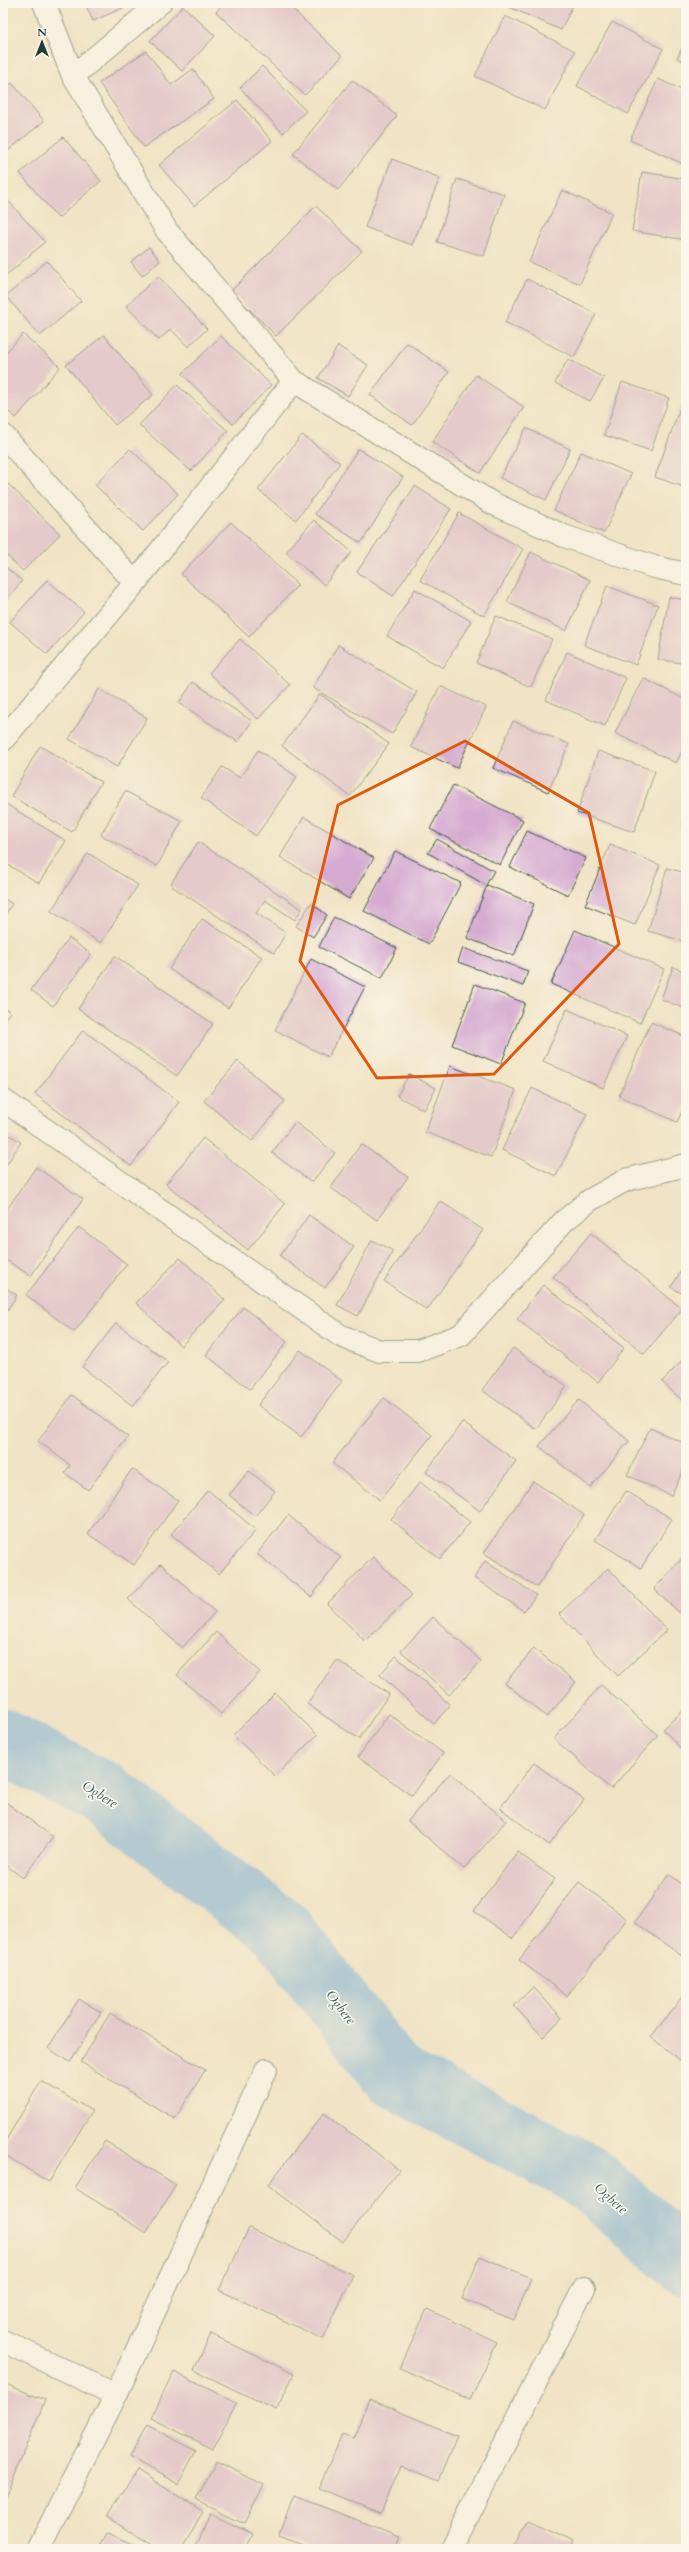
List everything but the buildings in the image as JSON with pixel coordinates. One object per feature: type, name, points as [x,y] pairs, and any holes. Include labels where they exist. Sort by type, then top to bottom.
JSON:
[{"type":"street","points":[[44,3],[74,76],[167,231],[294,380],[492,503],[564,536],[654,567],[686,574]]},
{"type":"street","points":[[74,76],[160,3]]},
{"type":"street","points":[[3,740],[135,583],[294,380]]},
{"type":"street","points":[[3,435],[135,583]]},
{"type":"street","points":[[3,1100],[341,1336],[380,1351],[418,1351],[461,1335],[564,1221],[590,1200],[626,1180],[686,1165]]},
{"type":"street","points":[[38,2549],[116,2395],[266,2070]]},
{"type":"street","points":[[451,2549],[584,2288]]},
{"type":"street","points":[[3,2341],[116,2395]]},
{"type":"highlighted area","points":[[465,741],[589,813],[619,944],[494,1074],[377,1078],[300,961],[338,805]]},
{"type":"waterway","name":"Ogbere","points":[[3,1741],[107,1796],[280,1929],[395,2076],[583,2174],[686,2263]]}]
